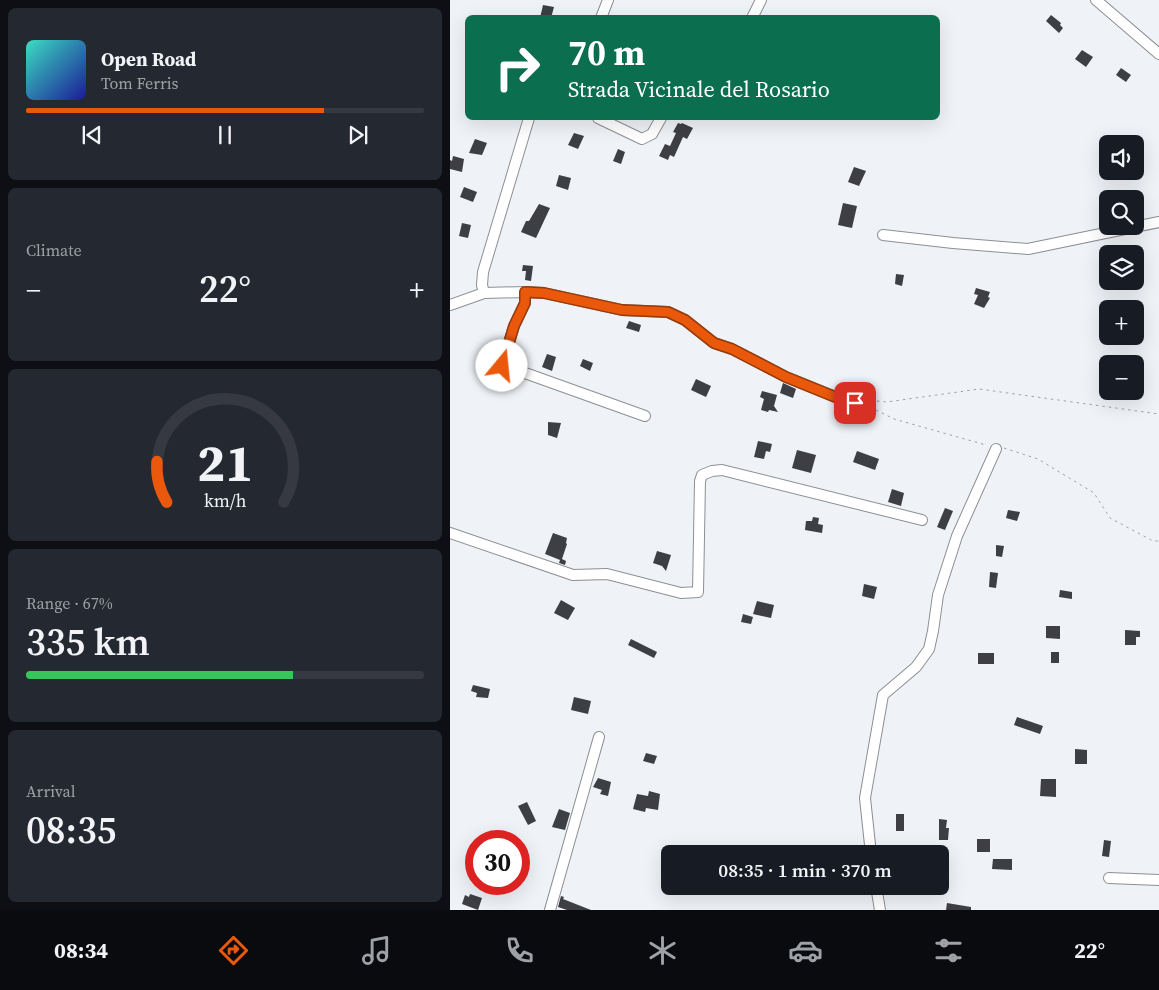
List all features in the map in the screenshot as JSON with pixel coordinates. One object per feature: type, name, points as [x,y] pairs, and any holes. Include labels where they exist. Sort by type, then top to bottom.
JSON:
[{"type":"street","points":[[602,15],[608,0]]},
{"type":"street","points":[[754,15],[762,0]]},
{"type":"street","points":[[1096,0],[1159,54]]},
{"type":"street","points":[[484,293],[482,285],[483,272],[528,120]]},
{"type":"street","points":[[602,120],[642,139],[652,134],[660,120]]},
{"type":"street","points":[[883,234],[953,243],[1028,249],[1159,222]]},
{"type":"street","points":[[525,292],[525,303],[514,326],[502,366],[509,373],[525,373],[645,416]]},
{"type":"street","points":[[450,305],[484,293],[525,292],[544,293],[622,310],[668,312],[685,320],[714,343],[732,349],[786,377],[840,399],[871,403]]},
{"type":"street","points":[[870,845],[865,798],[883,695],[916,667],[929,649],[938,595],[957,536],[996,448]]},
{"type":"street","points":[[450,533],[573,576],[607,574],[681,593],[698,592],[700,481],[702,475],[712,471],[722,470],[922,520]]},
{"type":"street","points":[[550,910],[599,737]]},
{"type":"street","points":[[1109,878],[1159,880]]},
{"type":"street","points":[[878,895],[880,910]]},
{"type":"path","points":[[871,403],[979,389],[1159,414]]},
{"type":"path","points":[[871,403],[894,419],[996,448],[1002,447],[1038,459],[1094,493],[1110,518],[1153,541],[1159,541]]},
{"type":"building","points":[[543,5],[554,7],[552,15],[541,15]]},
{"type":"building","points":[[1051,15],[1061,23],[1060,25],[1063,28],[1059,33],[1046,21]]},
{"type":"building","points":[[1082,50],[1093,57],[1086,67],[1075,59]]},
{"type":"building","points":[[1121,68],[1131,75],[1126,82],[1116,75]]},
{"type":"building","points":[[678,123],[693,128],[687,139],[683,137],[674,157],[670,155],[668,160],[659,156],[665,144],[670,146],[676,133],[673,132]]},
{"type":"building","points":[[574,133],[584,136],[578,149],[568,145]]},
{"type":"building","points":[[475,139],[487,143],[482,155],[469,153]]},
{"type":"building","points":[[618,149],[625,152],[621,164],[613,161]]},
{"type":"building","points":[[453,156],[464,159],[462,172],[450,169],[450,160],[452,161]]},
{"type":"building","points":[[854,167],[866,171],[859,186],[848,182]]},
{"type":"building","points":[[559,175],[571,178],[568,190],[556,186]]},
{"type":"building","points":[[464,187],[477,192],[473,202],[460,197]]},
{"type":"building","points":[[843,203],[857,206],[852,228],[838,225]]},
{"type":"building","points":[[539,204],[550,208],[536,238],[521,232],[526,221],[529,221]]},
{"type":"building","points":[[462,223],[471,225],[468,238],[459,236]]},
{"type":"building","points":[[523,265],[533,266],[531,281],[525,280],[526,271],[522,271]]},
{"type":"building","points":[[896,274],[904,275],[902,286],[895,284]]},
{"type":"building","points":[[976,288],[990,292],[988,297],[990,298],[984,308],[974,304],[978,295],[974,294]]},
{"type":"building","points":[[629,321],[641,325],[639,332],[626,328]]},
{"type":"building","points":[[547,354],[556,357],[552,371],[542,367]]},
{"type":"building","points":[[583,359],[593,363],[590,371],[580,366]]},
{"type":"building","points":[[696,379],[711,386],[706,397],[691,390]]},
{"type":"building","points":[[783,383],[796,389],[793,398],[780,393]]},
{"type":"building","points":[[762,391],[777,395],[774,406],[778,412],[761,410],[764,399],[760,397]]},
{"type":"building","points":[[548,422],[561,423],[557,438],[548,435]]},
{"type":"building","points":[[758,441],[772,444],[770,452],[766,451],[764,459],[754,457]]},
{"type":"building","points":[[797,450],[816,455],[811,473],[792,468]]},
{"type":"building","points":[[857,451],[879,459],[875,470],[853,462]]},
{"type":"building","points":[[892,489],[904,493],[901,506],[888,502]]},
{"type":"building","points":[[945,508],[953,511],[945,530],[937,527]]},
{"type":"building","points":[[1008,510],[1020,512],[1017,521],[1006,518]]},
{"type":"building","points":[[813,517],[819,518],[818,524],[823,525],[822,533],[805,530],[806,521],[812,521]]},
{"type":"building","points":[[553,533],[567,538],[562,559],[566,561],[565,565],[559,563],[560,560],[545,554]]},
{"type":"building","points":[[996,545],[1004,546],[1002,557],[996,556]]},
{"type":"building","points":[[657,551],[671,555],[666,571],[662,566],[653,563]]},
{"type":"building","points":[[990,572],[998,573],[996,588],[989,587]]},
{"type":"building","points":[[864,584],[877,587],[874,599],[862,596]]},
{"type":"building","points":[[1060,590],[1072,592],[1072,599],[1059,597]]},
{"type":"building","points":[[561,600],[575,608],[568,620],[554,613]]},
{"type":"building","points":[[757,601],[774,605],[771,618],[753,614]]},
{"type":"building","points":[[743,614],[753,617],[751,624],[741,622]]},
{"type":"building","points":[[1046,626],[1060,626],[1060,639],[1046,638]]},
{"type":"building","points":[[1125,630],[1140,631],[1140,637],[1136,637],[1136,645],[1125,645]]},
{"type":"building","points":[[631,639],[657,652],[654,658],[628,645]]},
{"type":"building","points":[[1051,652],[1059,652],[1059,663],[1051,663]]},
{"type":"building","points":[[978,653],[994,653],[994,664],[978,664]]},
{"type":"building","points":[[473,685],[490,689],[488,698],[476,697],[477,693],[471,691]]},
{"type":"building","points":[[574,697],[591,701],[588,714],[571,710]]},
{"type":"building","points":[[1017,717],[1043,726],[1040,734],[1014,725]]},
{"type":"building","points":[[1075,749],[1087,750],[1087,764],[1075,764]]},
{"type":"building","points":[[646,753],[657,756],[654,764],[643,761]]},
{"type":"building","points":[[598,778],[611,782],[608,796],[600,794],[602,790],[593,787]]},
{"type":"building","points":[[1041,779],[1056,779],[1056,797],[1040,796]]},
{"type":"building","points":[[649,791],[660,794],[658,810],[646,808],[645,812],[633,809],[637,794],[648,796]]},
{"type":"building","points":[[527,802],[536,821],[528,825],[518,806]]},
{"type":"building","points":[[559,809],[570,813],[565,830],[552,827]]},
{"type":"building","points":[[896,814],[904,814],[904,831],[896,831]]},
{"type":"building","points":[[939,819],[947,820],[946,828],[949,828],[948,840],[939,840]]},
{"type":"building","points":[[977,839],[990,839],[990,852],[977,852]]},
{"type":"building","points":[[1104,840],[1111,841],[1109,857],[1102,856]]},
{"type":"building","points":[[993,859],[1012,859],[1012,870],[992,869]]},
{"type":"building","points":[[465,895],[469,897],[473,895],[482,898],[478,910],[462,904]]},
{"type":"building","points":[[561,896],[564,897],[563,899],[591,910],[567,910],[558,907]]},
{"type":"building","points":[[947,903],[971,907],[971,910],[946,910]]},
{"type":"route","points":[[502,366],[514,326],[525,303],[525,292],[544,293],[622,310],[668,312],[685,320],[714,343],[732,349],[786,377],[840,399],[855,403]]}]
